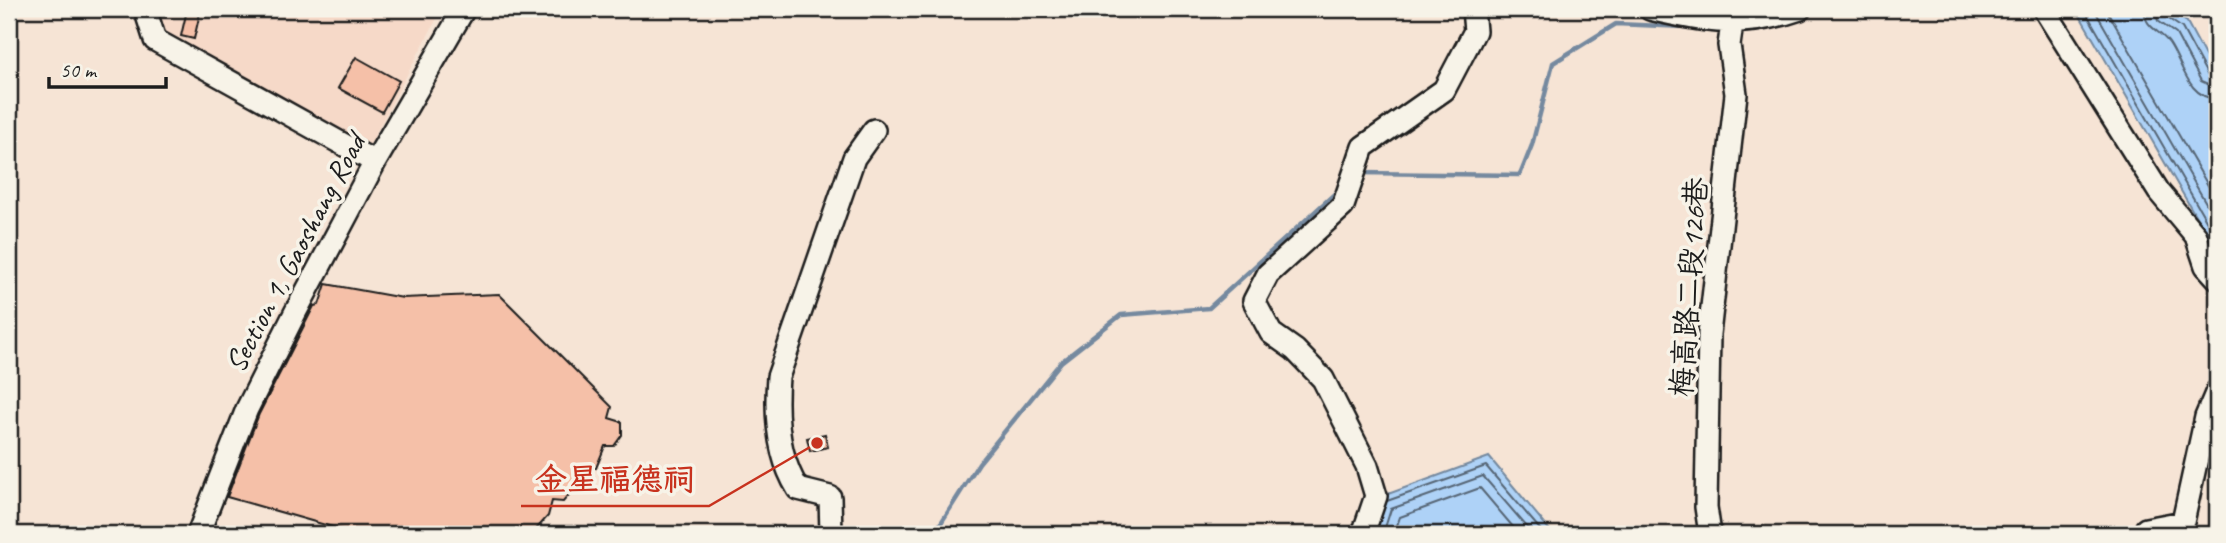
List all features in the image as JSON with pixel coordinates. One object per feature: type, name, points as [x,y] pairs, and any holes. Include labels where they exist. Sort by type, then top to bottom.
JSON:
[{"type":"street","points":[[145,9],[155,40],[375,162]]},
{"type":"street","name":"Section 1, Gaoshang Road","points":[[198,534],[247,409],[375,162],[464,9]]},
{"type":"street","points":[[1363,534],[1376,496],[1367,466],[1323,379],[1295,350],[1271,333],[1254,301],[1268,274],[1343,206],[1363,147],[1444,90],[1475,32],[1473,9]]},
{"type":"street","points":[[1650,9],[1704,22],[1735,26],[1800,9]]},
{"type":"street","points":[[2045,9],[2159,192],[2196,236],[2206,266],[2217,278]]},
{"type":"street","name":"梅高路二段126巷","points":[[1710,534],[1706,507],[1709,334],[1735,94],[1735,26]]},
{"type":"street","points":[[831,534],[830,497],[798,489],[782,453],[775,409],[778,377],[854,158],[874,130]]},
{"type":"street","points":[[2144,534],[2146,529],[2183,522],[2206,417],[2217,391]]},
{"type":"shaded area","points":[[153,9],[442,9],[368,148],[161,35]]},
{"type":"water","points":[[2076,9],[2166,9],[2187,22],[2217,78],[2217,253]]},
{"type":"water","points":[[1489,457],[1553,534],[1367,534],[1377,498]]},
{"type":"building","points":[[187,10],[200,13],[194,39],[181,36]]},
{"type":"building","points":[[356,57],[399,81],[382,112],[338,88]]},
{"type":"building","points":[[326,284],[403,298],[499,294],[612,407],[609,418],[622,422],[622,435],[614,446],[605,446],[596,468],[592,467],[563,502],[552,501],[548,516],[532,534],[357,534],[227,497],[259,414],[314,306],[319,305]]},
{"type":"building","points":[[825,434],[828,447],[810,451],[807,438]]},
{"type":"waterway","points":[[1359,173],[1520,175],[1532,145],[1553,63],[1616,24],[1686,27]]},
{"type":"waterway","points":[[934,534],[979,463],[1061,362],[1121,315],[1209,308],[1342,187]]},
{"type":"place","name":"金星福德祠","points":[[817,443]]}]
